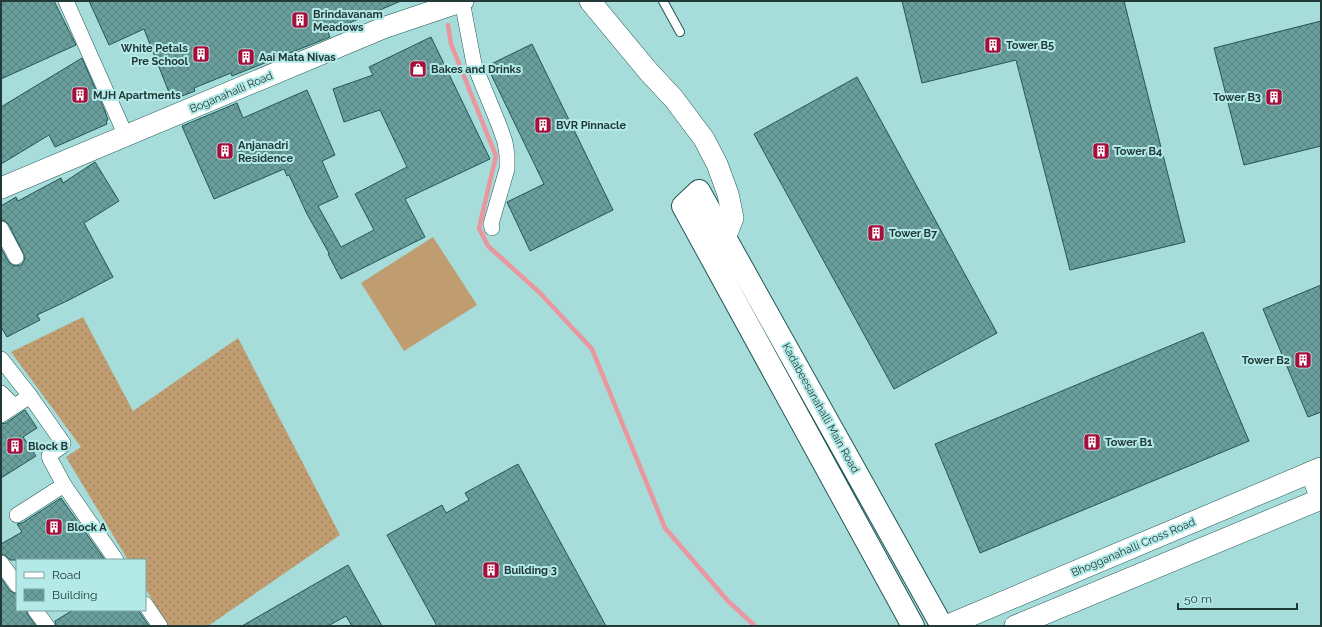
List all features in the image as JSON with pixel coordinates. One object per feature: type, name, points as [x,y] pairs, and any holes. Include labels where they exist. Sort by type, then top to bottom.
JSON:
[{"type":"main road","name":"Kadabeesanahalli Main Road","points":[[913,626],[683,206],[699,191],[942,626]]},
{"type":"street","points":[[66,1],[126,136]]},
{"type":"street","points":[[462,1],[474,64],[499,125],[505,142],[507,155],[506,169],[491,224],[492,228]]},
{"type":"street","name":"Boganahalli Road","points":[[1,188],[383,28],[462,1]]},
{"type":"street","points":[[590,1],[648,71],[674,99],[704,139],[717,164],[728,194],[733,218],[725,238]]},
{"type":"street","points":[[1,229],[16,257]]},
{"type":"street","points":[[1,359],[30,396],[63,443],[62,446],[49,456],[64,486],[115,559]]},
{"type":"street","points":[[1,394],[14,406]]},
{"type":"street","points":[[1,415],[30,396]]},
{"type":"street","points":[[1015,626],[1321,499],[1316,470]]},
{"type":"street","name":"Bhogganahalli Cross Road","points":[[946,626],[1316,470]]},
{"type":"street","points":[[17,515],[64,486]]},
{"type":"street","points":[[1,563],[16,584]]},
{"type":"street","points":[[146,605],[160,626]]},
{"type":"street","points":[[36,611],[47,626]]},
{"type":"lane","points":[[663,1],[680,32]]},
{"type":"shaded area","points":[[433,237],[477,305],[404,351],[361,283]]},
{"type":"shaded area","points":[[83,317],[133,411],[238,338],[340,535],[208,626],[168,626],[146,590],[146,559],[127,559],[66,457],[81,447],[11,352]]},
{"type":"building","points":[[1,1],[54,1],[76,45],[1,79]]},
{"type":"building","points":[[89,1],[401,1],[328,32],[330,37],[232,76],[231,73],[194,88],[195,91],[172,100],[144,29],[109,45]]},
{"type":"building","name":"Tower B4","points":[[902,1],[1124,1],[1185,242],[1070,270],[1016,60],[922,83]]},
{"type":"building","name":"Tower B3","points":[[1321,21],[1321,146],[1244,165],[1214,48]]},
{"type":"building","points":[[431,37],[490,159],[405,199],[425,237],[341,279],[328,254],[329,253],[307,214],[289,175],[287,176],[284,169],[214,199],[182,126],[237,103],[243,118],[307,90],[335,155],[322,161],[338,197],[318,206],[341,247],[374,230],[355,194],[407,167],[380,110],[344,122],[333,89],[373,75],[369,67]]},
{"type":"building","name":"BVR Pinnacle","points":[[532,44],[613,210],[530,251],[507,202],[544,184],[487,66]]},
{"type":"building","points":[[82,58],[105,111],[108,120],[106,121],[107,124],[55,147],[49,135],[1,164],[1,107]]},
{"type":"building","name":"Tower B7","points":[[857,77],[997,333],[894,389],[754,134]]},
{"type":"building","points":[[95,162],[119,201],[84,223],[113,277],[37,315],[40,320],[7,337],[1,327],[1,248],[12,265],[21,265],[25,257],[9,225],[5,221],[1,220],[1,206],[16,197],[18,201],[61,178],[63,183]]},
{"type":"building","name":"Tower B2","points":[[1321,285],[1321,412],[1308,417],[1263,309]]},
{"type":"building","name":"Tower B1","points":[[1203,332],[1249,441],[980,553],[935,444]]},
{"type":"building","name":"Block B","points":[[25,410],[37,428],[23,437],[36,456],[1,478],[1,424],[6,423]]},
{"type":"building","name":"Building 3","points":[[518,464],[606,626],[437,626],[387,535],[442,505],[446,513],[469,500],[465,493]]},
{"type":"building","name":"Block A","points":[[61,498],[104,559],[10,560],[5,555],[1,554],[1,544],[22,532],[17,524],[22,523]]},
{"type":"building","points":[[348,565],[382,626],[352,626],[346,616],[328,626],[242,626]]},
{"type":"building","points":[[1,578],[10,591],[16,594],[16,611],[26,611],[36,626],[1,626]]},
{"type":"building","points":[[71,611],[139,611],[149,626],[56,626],[55,621]]},
{"type":"waterway","points":[[448,25],[451,44],[496,156],[479,228],[488,246],[540,293],[592,349],[665,528],[728,601],[755,626]]},
{"type":"place","name":"Brindavanam Meadows","points":[[300,20]]},
{"type":"place","name":"Tower B5","points":[[993,45]]},
{"type":"place","name":"White Petals Pre School","points":[[201,54]]},
{"type":"place","name":"Aai Mata Nivas","points":[[246,57]]},
{"type":"place","name":"Bakes and Drinks","points":[[418,69]]},
{"type":"place","name":"MJH Apartments","points":[[80,95]]},
{"type":"place","name":"Tower B3","points":[[1274,97]]},
{"type":"place","name":"BVR Pinnacle","points":[[543,125]]},
{"type":"place","name":"Anjanadri Residence","points":[[225,151]]},
{"type":"place","name":"Tower B4","points":[[1101,151]]},
{"type":"place","name":"Tower B7","points":[[876,233]]},
{"type":"place","name":"Tower B2","points":[[1303,360]]},
{"type":"place","name":"Tower B1","points":[[1092,442]]},
{"type":"place","name":"Block B","points":[[15,446]]},
{"type":"place","name":"Block A","points":[[54,527]]},
{"type":"place","name":"Building 3","points":[[491,570]]}]
